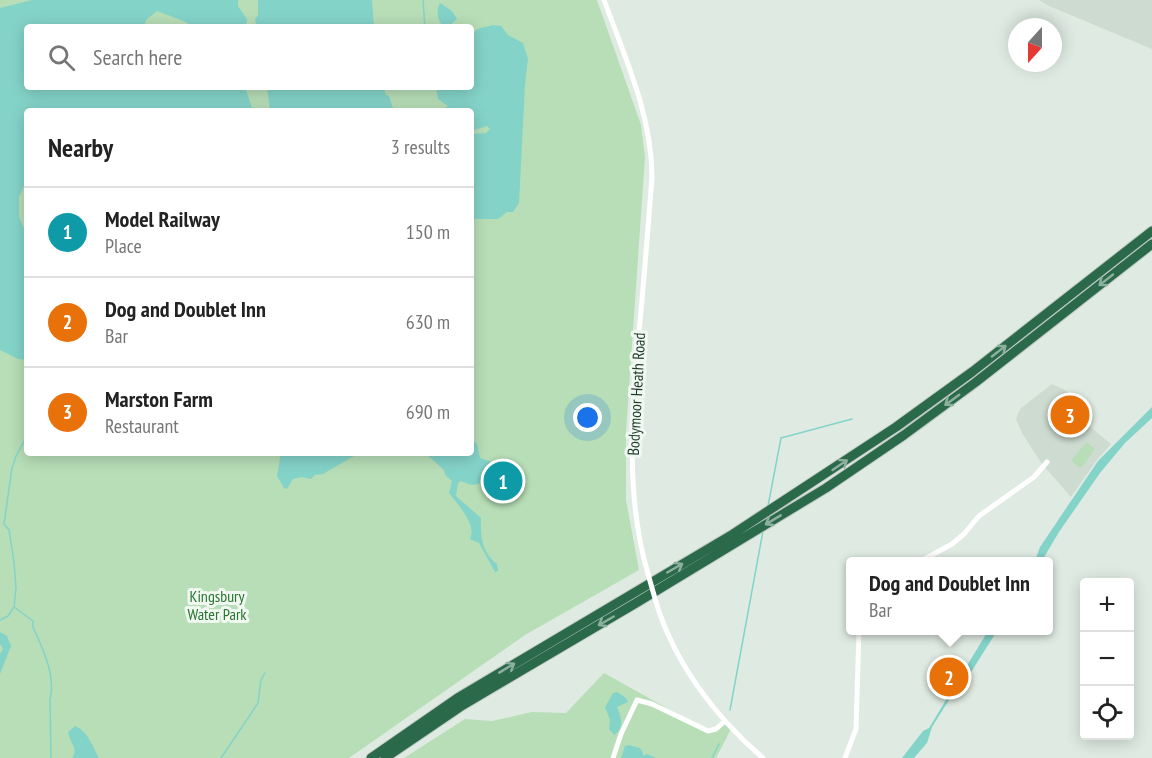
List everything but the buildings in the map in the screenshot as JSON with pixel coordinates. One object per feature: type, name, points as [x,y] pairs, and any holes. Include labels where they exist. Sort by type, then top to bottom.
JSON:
[{"type":"highway","points":[[371,758],[459,697],[733,534],[887,434],[972,372],[1152,231]]},
{"type":"highway","points":[[386,758],[463,705],[826,488],[976,382],[1152,244]]},
{"type":"street","name":"Bodymoor Heath Road","points":[[604,0],[642,109],[652,155],[631,441],[635,511],[642,552],[656,602],[687,671],[725,721],[762,758]]},
{"type":"street","points":[[927,557],[952,544],[980,516],[1034,477],[1047,462]]},
{"type":"street","points":[[845,758],[856,729],[859,635]]},
{"type":"street","points":[[613,758],[637,700],[652,704],[708,731],[716,729],[725,721]]},
{"type":"shaded area","points":[[1039,0],[1152,0],[1152,49],[1049,6]]},
{"type":"shaded area","points":[[1052,384],[1065,390],[1082,407],[1089,426],[1111,444],[1071,497],[1042,464],[1022,433],[1016,419],[1020,409]]},
{"type":"green space","name":"Kingsbury Water Park","points":[[0,0],[597,0],[641,125],[645,157],[626,432],[626,500],[639,570],[525,635],[349,758],[0,758]]},
{"type":"green space","points":[[1086,442],[1095,449],[1081,468],[1071,461]]},
{"type":"green space","points":[[604,673],[708,731],[725,721],[731,729],[716,758],[404,758],[465,719],[492,721],[532,712],[566,713]]},
{"type":"water","points":[[32,0],[238,0],[238,6],[247,19],[246,24],[188,24],[157,11],[146,20],[145,24],[24,24],[24,90],[246,90],[252,108],[24,108],[24,186],[19,197],[19,216],[24,228],[24,360],[0,350],[0,8]]},
{"type":"water","points":[[258,0],[372,0],[374,24],[256,24],[255,20],[258,15]]},
{"type":"water","points":[[440,3],[452,11],[457,19],[451,24],[441,24],[438,18]]},
{"type":"water","points":[[501,26],[508,35],[523,43],[528,59],[519,203],[513,212],[507,212],[498,219],[474,219],[474,134],[486,133],[490,129],[487,126],[474,130],[474,108],[446,108],[448,106],[438,99],[436,90],[474,90],[474,33],[483,27]]},
{"type":"water","points":[[267,90],[384,90],[393,108],[270,108]]},
{"type":"water","points":[[1152,407],[1152,418],[1125,443],[1100,473],[1044,557],[1036,557],[1040,547],[1098,461]]},
{"type":"water","points":[[474,442],[477,444],[480,458],[495,463],[498,469],[493,473],[484,474],[483,481],[475,485],[461,481],[458,483],[456,496],[481,518],[483,544],[488,555],[497,564],[498,571],[495,572],[479,543],[470,539],[469,521],[449,493],[452,481],[428,456],[474,456]]},
{"type":"water","points":[[280,456],[354,456],[311,479],[302,477],[293,479],[287,489],[277,476]]},
{"type":"water","points":[[0,632],[7,636],[11,646],[0,674],[0,654],[3,649],[0,644]]},
{"type":"water","points":[[986,635],[994,635],[959,691],[949,700],[932,727],[927,743],[914,758],[902,758],[923,731],[929,728]]},
{"type":"water","points":[[617,692],[628,702],[617,707],[621,725],[614,735],[609,729],[610,720],[605,707],[613,693]]},
{"type":"water","points":[[75,726],[86,735],[99,758],[72,758],[75,752],[68,732]]},
{"type":"water","points":[[625,746],[640,748],[643,756],[647,754],[656,758],[621,758]]},
{"type":"waterway","points":[[423,0],[425,24]]},
{"type":"waterway","points":[[768,506],[781,438],[852,419]]},
{"type":"waterway","points":[[24,441],[12,468],[4,524],[9,530],[14,562],[16,588],[14,607],[33,621],[33,627],[50,672],[51,758]]},
{"type":"waterway","points":[[730,710],[763,531]]},
{"type":"waterway","points":[[0,620],[8,616],[14,607]]},
{"type":"waterway","points":[[221,758],[258,703],[261,680],[265,673]]},
{"type":"waterway","points":[[712,758],[719,744]]},
{"type":"place","name":"Marston Farm","points":[[1070,415]]},
{"type":"place","name":"Model Railway","points":[[503,481]]},
{"type":"place","name":"Dog and Doublet Inn","points":[[949,677]]}]
